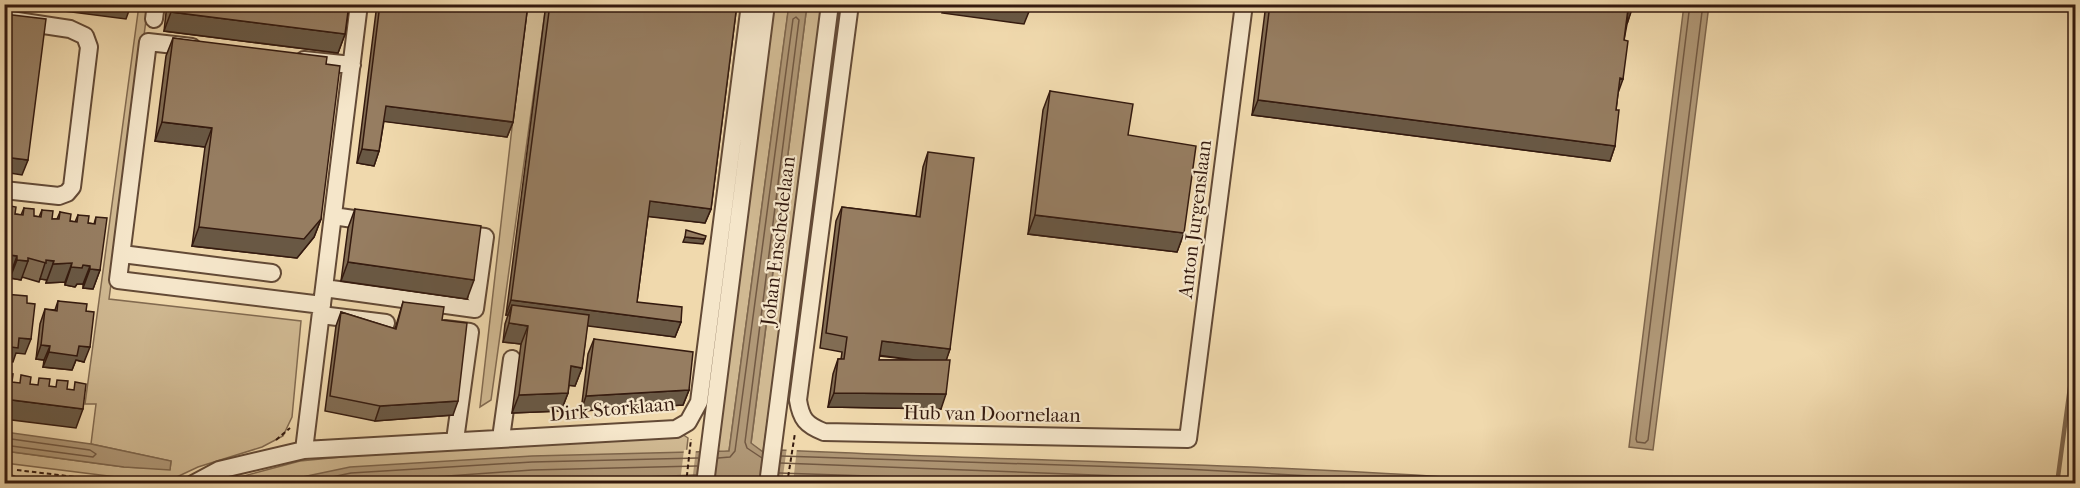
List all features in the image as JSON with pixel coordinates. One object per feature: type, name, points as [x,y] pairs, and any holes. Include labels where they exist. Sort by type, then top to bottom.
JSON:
[{"type":"street","points":[[304,450],[359,4]]},
{"type":"street","name":"Dirk Storklaan","points":[[188,480],[219,470],[304,450],[676,429],[688,422],[699,402],[698,362],[750,4]]},
{"type":"street","points":[[705,483],[766,4]]},
{"type":"street","name":"Johan Enschedelaan","points":[[768,483],[830,4]]},
{"type":"street","name":"Hub van Doornelaan","points":[[850,4],[798,400],[800,416],[810,426],[824,432],[1188,439]]},
{"type":"street","name":"Anton Jurgenslaan","points":[[1188,439],[1244,4]]},
{"type":"street","points":[[4,19],[70,29],[85,36],[88,47],[72,187],[67,194],[59,196],[4,190]]},
{"type":"street","points":[[205,49],[148,42],[118,280],[321,310],[386,323]]},
{"type":"street","points":[[284,58],[352,65]]},
{"type":"street","points":[[333,216],[391,224]]},
{"type":"street","points":[[324,288],[475,309],[485,237],[438,231]]},
{"type":"street","points":[[122,254],[272,273]]},
{"type":"street","points":[[442,329],[470,332],[456,440]]},
{"type":"street","points":[[501,438],[512,359]]},
{"type":"street","points":[[4,483],[13,476]]},
{"type":"path","points":[[276,441],[285,434],[293,419]]},
{"type":"path","points":[[787,483],[792,440]]},
{"type":"path","points":[[686,483],[692,441]]},
{"type":"path","points":[[13,476],[134,483]]},
{"type":"path","points":[[169,483],[188,480]]},
{"type":"path","points":[[1636,482],[1645,483]]},
{"type":"shaded area","points":[[139,5],[148,5],[109,299],[301,321],[292,417],[283,436],[262,447],[198,467],[164,483],[5,463],[5,451],[124,467],[170,469],[171,461],[91,444],[96,404],[85,404]]},
{"type":"shaded area","points":[[526,5],[546,5],[491,400],[480,407]]},
{"type":"shaded area","points":[[772,5],[789,5],[729,451],[716,453]]},
{"type":"shaded area","points":[[807,5],[826,5],[763,452],[751,444]]},
{"type":"shaded area","points":[[682,434],[688,438],[683,483],[214,484],[300,461],[475,444]]},
{"type":"water","points":[[789,4],[807,5],[751,443],[763,452],[780,450],[1249,467],[1529,483],[269,484],[350,467],[532,456],[729,451]]},
{"type":"water","points":[[1684,5],[1709,5],[1653,450],[1629,447]]},
{"type":"water","points":[[5,432],[91,444],[171,461],[170,470],[124,467],[5,451]]},
{"type":"pier","points":[[787,447],[797,448],[793,483],[782,483]]},
{"type":"pier","points":[[696,449],[692,483],[680,483],[684,450]]},
{"type":"building","points":[[172,4],[349,4],[345,34],[171,12]]},
{"type":"building","points":[[380,4],[528,4],[513,122],[386,106],[379,151],[362,149]]},
{"type":"building","points":[[550,4],[737,4],[711,209],[650,201],[637,302],[682,307],[681,322],[511,300]]},
{"type":"building","points":[[996,4],[1030,4],[1030,9]]},
{"type":"building","points":[[1270,4],[1633,4],[1632,9],[1628,9],[1624,40],[1628,41],[1616,110],[1619,110],[1615,146],[1258,100]]},
{"type":"building","points":[[4,14],[46,19],[28,160],[4,157]]},
{"type":"building","points":[[173,38],[327,57],[326,64],[340,66],[321,219],[304,239],[199,227],[212,128],[162,122]]},
{"type":"building","points":[[1050,91],[1133,104],[1128,135],[1196,146],[1184,233],[1035,215]]},
{"type":"building","points":[[928,152],[974,158],[950,349],[882,341],[879,360],[950,360],[946,394],[834,393],[838,359],[844,359],[847,337],[826,333],[842,207],[920,217]]},
{"type":"building","points":[[5,205],[16,207],[15,214],[23,215],[24,208],[34,209],[34,216],[41,217],[42,210],[53,211],[52,219],[59,219],[60,212],[71,214],[70,221],[77,222],[78,215],[89,216],[88,223],[95,224],[96,217],[107,218],[100,270],[90,269],[90,266],[83,265],[82,268],[71,267],[72,263],[53,264],[54,261],[46,260],[46,263],[28,258],[28,261],[17,260],[17,256],[10,255],[9,259],[4,258]]},
{"type":"building","points":[[355,209],[481,226],[474,280],[348,262]]},
{"type":"building","points":[[686,230],[706,236],[705,239],[685,237]]},
{"type":"building","points":[[4,294],[27,296],[27,303],[35,304],[31,339],[19,338],[18,348],[4,346]]},
{"type":"building","points":[[58,301],[87,304],[86,311],[94,312],[90,347],[79,346],[77,356],[49,352],[50,346],[41,345],[45,309],[57,311]]},
{"type":"building","points":[[403,302],[444,307],[442,320],[467,323],[458,401],[380,406],[330,396],[341,312],[396,329]]},
{"type":"building","points":[[512,305],[589,315],[582,368],[571,366],[568,393],[519,395],[528,326],[509,323]]},
{"type":"building","points":[[594,339],[693,352],[689,390],[586,396]]},
{"type":"building","points":[[4,373],[13,374],[12,382],[20,383],[21,375],[31,377],[30,384],[38,385],[39,378],[50,379],[49,386],[56,387],[57,380],[68,381],[67,389],[74,390],[75,382],[86,384],[83,409],[4,399]]},
{"type":"waterway","points":[[2057,484],[2076,343]]}]
